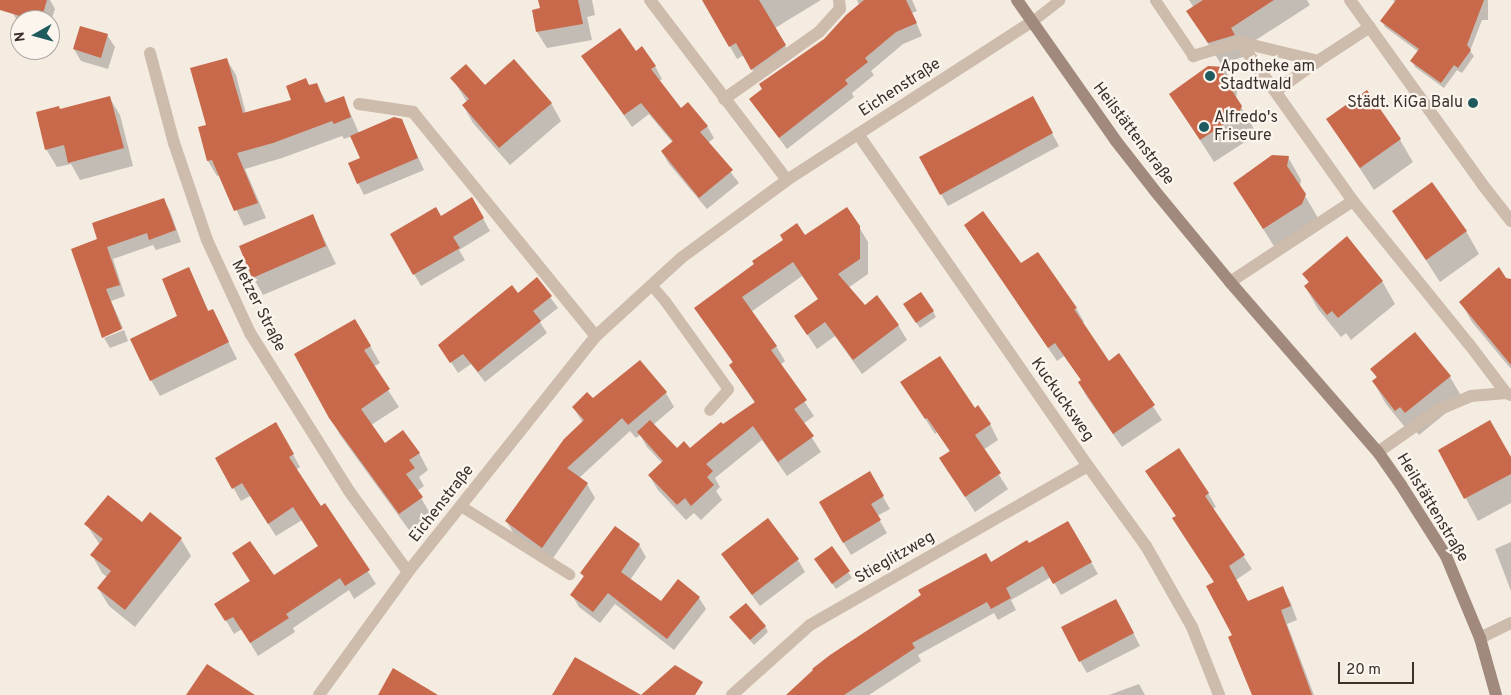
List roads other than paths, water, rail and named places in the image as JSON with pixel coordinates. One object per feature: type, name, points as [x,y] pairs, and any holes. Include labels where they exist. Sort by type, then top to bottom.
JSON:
[{"type":"street","points":[[650,0],[787,180]]},
{"type":"street","points":[[724,99],[819,32],[840,9],[839,0]]},
{"type":"street","name":"Heilstättenstraße","points":[[1017,0],[1122,148],[1230,282],[1378,452],[1446,556],[1480,638],[1496,695]]},
{"type":"street","points":[[1350,0],[1482,184],[1511,221]]},
{"type":"street","name":"Eichenstraße","points":[[319,695],[408,572],[596,336],[682,258],[787,180],[1031,22]]},
{"type":"street","points":[[1276,91],[1370,27]]},
{"type":"street","points":[[1193,56],[1240,42],[1318,61]]},
{"type":"street","name":"Heilstättenstraße","points":[[1240,42],[1353,201],[1508,394]]},
{"type":"street","name":"Metzer Straße","points":[[150,53],[174,143],[207,240],[250,333],[349,491],[408,572]]},
{"type":"street","points":[[359,104],[413,112],[596,336]]},
{"type":"street","name":"Kuckucksweg","points":[[858,134],[1151,554],[1192,627],[1219,695]]},
{"type":"street","points":[[1230,282],[1353,201]]},
{"type":"street","name":"Heilstättenstraße","points":[[1378,452],[1438,410],[1471,396],[1508,394]]},
{"type":"street","name":"Stieglitzweg","points":[[732,695],[810,625],[1088,466]]},
{"type":"street","points":[[1480,638],[1511,623]]},
{"type":"lane","points":[[1031,22],[1059,0]]},
{"type":"lane","points":[[1155,0],[1193,56]]},
{"type":"lane","points":[[652,286],[666,301],[728,389],[709,410]]},
{"type":"lane","points":[[461,506],[569,574]]},
{"type":"place","name":"Apotheke am Stadtwald","points":[[1210,76]]},
{"type":"place","name":"Städt. KiGa Balu","points":[[1473,103]]},
{"type":"place","name":"Alfredo's Friseure","points":[[1204,127]]}]
